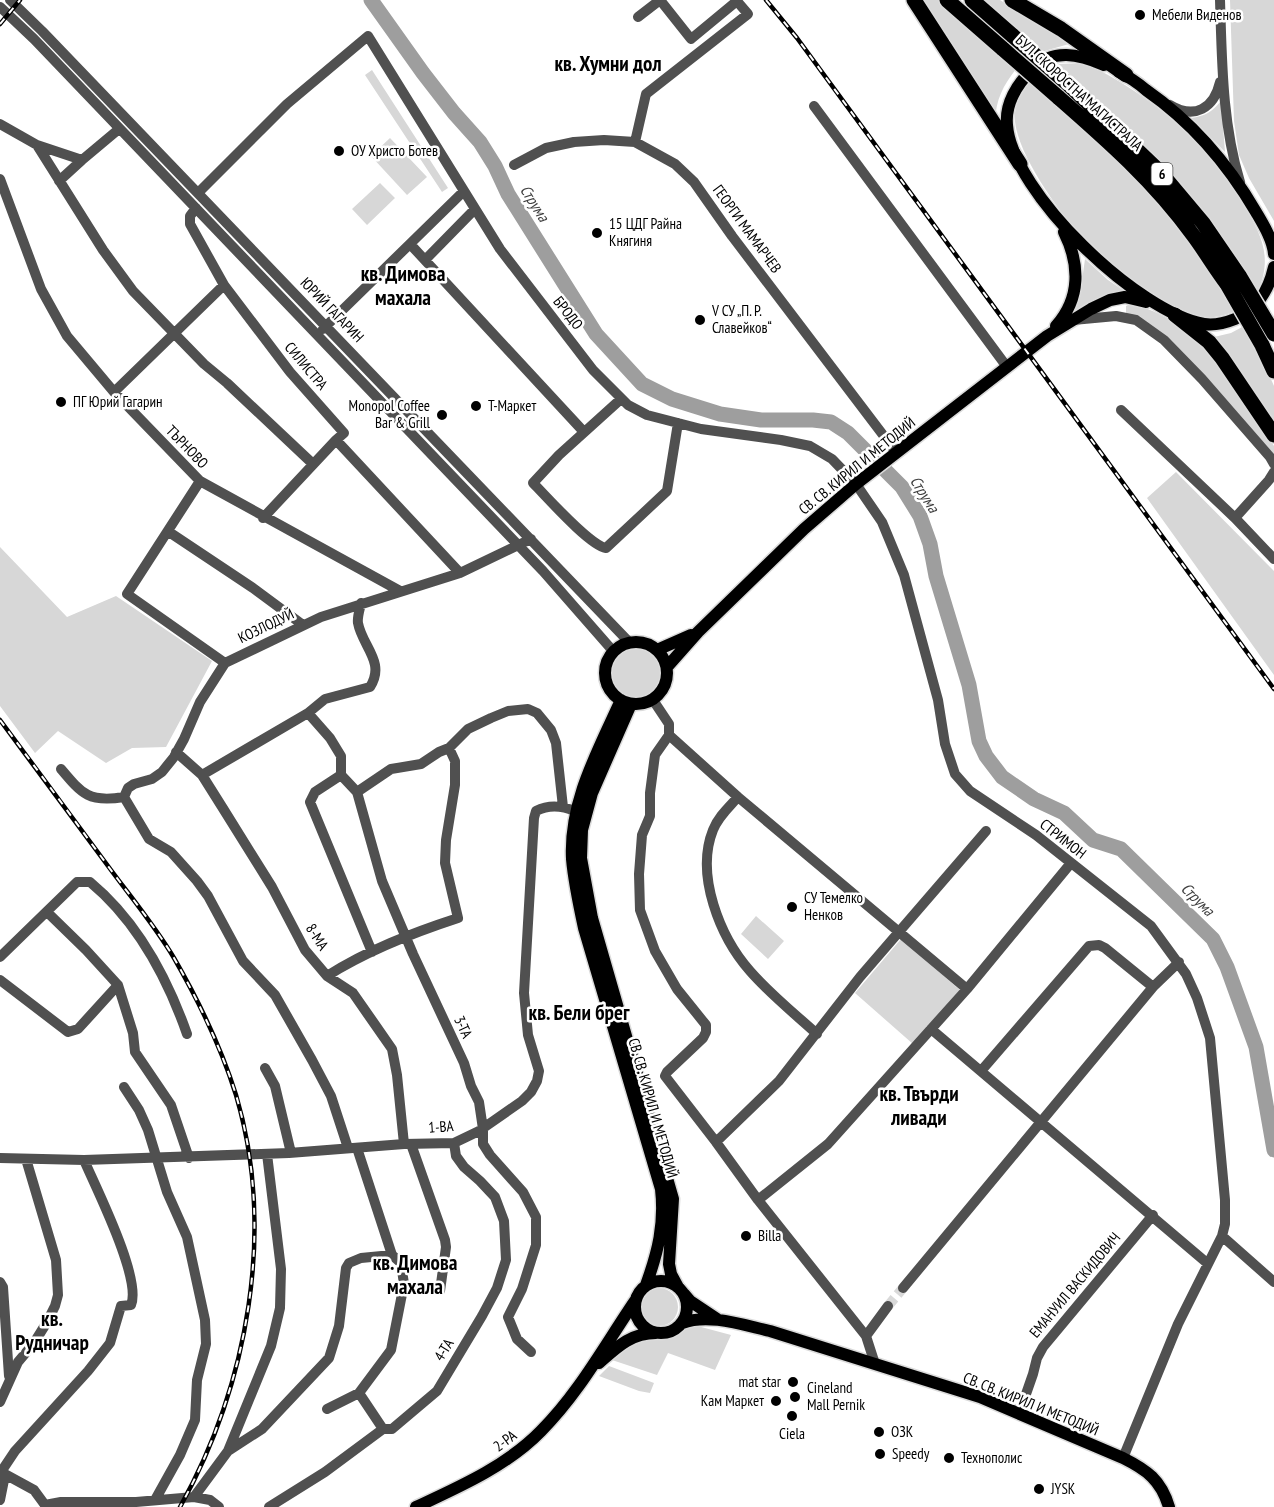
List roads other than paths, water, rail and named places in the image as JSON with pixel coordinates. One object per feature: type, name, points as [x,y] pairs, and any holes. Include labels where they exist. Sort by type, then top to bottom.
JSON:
[{"type":"highway","points":[[914,0],[1020,164]]},
{"type":"highway","name":"БУЛ. СКОРОСТНА МАГИСТРАЛА","points":[[947,0],[1104,138],[1150,184],[1234,280],[1274,334]]},
{"type":"highway","name":"БУЛ. СКОРОСТНА МАГИСТРАЛА","points":[[972,0],[1068,84],[1161,173],[1203,223],[1234,280],[1274,371]]},
{"type":"highway","points":[[1012,0],[1061,29],[1126,75]]},
{"type":"highway","points":[[1169,312],[1209,342],[1274,435]]},
{"type":"main road","points":[[1274,254],[1274,248],[1262,221],[1241,186],[1217,154],[1161,100],[1126,75],[1084,56],[1064,55],[1048,58],[1035,66],[1019,83],[1007,111],[1007,125],[1010,140],[1020,164],[1056,215],[1087,251],[1126,285],[1169,312],[1206,325],[1223,324],[1242,316],[1261,299],[1274,267]]},
{"type":"main road","name":"СВ. СВ. КИРИЛ И МЕТОДИЙ","points":[[1047,336],[1068,311],[1073,299],[1077,272],[1071,245],[1056,215]]},
{"type":"main road","name":"СВ. СВ. КИРИЛ И МЕТОДИЙ","points":[[667,668],[698,632],[804,529],[860,481],[1047,336],[1110,300],[1125,297],[1140,300],[1169,312]]},
{"type":"main road","points":[[1261,299],[1274,297]]},
{"type":"main road","name":"СВ. СВ. КИРИЛ И МЕТОДИЙ","points":[[657,650],[698,632]]},
{"type":"main road","points":[[629,642],[647,644],[657,650],[665,661],[667,678],[664,688],[653,700],[643,704],[626,702],[609,688],[605,678],[605,666],[613,651],[629,642]]},
{"type":"main road","name":"СВ. СВ. КИРИЛ И МЕТОДИЙ","points":[[626,702],[604,762],[580,813],[572,857],[575,886],[584,928],[661,1189],[663,1223],[661,1236],[646,1285]]},
{"type":"main road","name":"СВ. СВ. КИРИЛ И МЕТОДИЙ","points":[[580,813],[580,845],[592,918],[674,1199],[669,1264],[671,1274],[690,1301],[721,1321]]},
{"type":"main road","points":[[663,1280],[681,1290],[687,1308],[682,1323],[671,1331],[657,1333],[649,1330],[637,1318],[635,1300],[646,1285],[663,1280]]},
{"type":"main road","name":"2-РА","points":[[416,1507],[438,1501],[525,1445],[560,1410],[590,1372],[635,1300]]},
{"type":"main road","name":"СВ. СВ. КИРИЛ И МЕТОДИЙ","points":[[682,1323],[700,1319],[770,1331],[980,1397],[1144,1469],[1160,1487],[1169,1507]]},
{"type":"main road","name":"2-РА","points":[[590,1372],[625,1342],[640,1335],[657,1333]]},
{"type":"street","name":"ЮРИЙ ГАГАРИН","points":[[10,0],[327,326],[629,642]]},
{"type":"street","points":[[635,142],[646,94],[748,14],[736,1],[692,39],[660,0],[638,17]]},
{"type":"street","points":[[1220,0],[1222,72],[1228,135],[1241,186]]},
{"type":"street","name":"ЮРИЙ ГАГАРИН","points":[[0,7],[34,39],[518,544],[613,651]]},
{"type":"street","name":"БРОДО","points":[[198,193],[287,104],[368,36],[500,249],[593,370],[621,399],[647,415],[701,429],[810,446],[832,459],[847,473]]},
{"type":"street","points":[[1161,100],[1184,111],[1205,108],[1217,95],[1222,72]]},
{"type":"street","points":[[814,106],[1007,367]]},
{"type":"street","points":[[0,124],[37,145],[82,160]]},
{"type":"street","points":[[59,181],[119,129]]},
{"type":"street","name":"ГЕОРГИ МАМАРЧЕВ","points":[[513,165],[546,148],[574,142],[604,140],[635,142],[675,164],[694,182],[892,456]]},
{"type":"street","points":[[37,145],[103,250],[133,291],[204,364],[314,464]]},
{"type":"street","name":"ТЪРНОВО","points":[[0,179],[40,289],[67,336],[114,392],[200,482],[400,591]]},
{"type":"street","points":[[317,335],[464,191]]},
{"type":"street","points":[[114,392],[224,285],[190,224],[190,216],[196,208]]},
{"type":"street","points":[[426,260],[475,209]]},
{"type":"street","points":[[410,244],[585,432]]},
{"type":"street","name":"СИЛИСТРА","points":[[224,285],[290,372],[344,433],[336,440]]},
{"type":"street","points":[[1072,321],[1116,316],[1136,320],[1164,340],[1202,379],[1274,464]]},
{"type":"street","points":[[621,399],[533,483],[588,538],[601,547],[606,548],[667,491],[678,423]]},
{"type":"street","points":[[1121,410],[1235,518],[1274,559]]},
{"type":"street","points":[[263,518],[336,440],[460,573]]},
{"type":"street","points":[[1235,518],[1274,472]]},
{"type":"street","name":"СТРИМОН","points":[[847,473],[860,481],[882,522],[904,575],[938,700],[945,744],[956,774],[970,791],[1036,835],[1151,926],[1179,962],[1197,998],[1210,1038],[1225,1200],[1225,1224],[1222,1236]]},
{"type":"street","points":[[124,797],[128,788],[134,784],[152,779],[162,772],[184,739],[200,702],[225,663],[127,594],[200,482]]},
{"type":"street","points":[[169,532],[254,588],[303,625]]},
{"type":"street","name":"КОЗЛОДУЙ","points":[[225,663],[303,625],[361,603],[460,573],[531,539]]},
{"type":"street","points":[[202,776],[308,713],[325,699],[370,687],[376,677],[375,663],[357,621],[361,603]]},
{"type":"street","points":[[653,700],[669,724],[669,735],[655,755],[650,793],[650,816],[642,835],[639,874],[640,909],[655,951],[677,989],[706,1025],[703,1038],[665,1076],[758,1200],[866,1336],[875,1364]]},
{"type":"street","points":[[357,792],[391,769],[421,764],[448,748],[468,729],[490,718],[519,709],[528,709],[537,712],[551,730],[556,743],[563,807]]},
{"type":"street","points":[[308,713],[330,738],[341,756],[341,775],[315,792],[310,802],[372,952]]},
{"type":"street","points":[[669,735],[738,797],[967,989]]},
{"type":"street","points":[[327,976],[350,962],[406,936],[458,918],[446,863],[446,840],[455,784],[455,761],[448,748]]},
{"type":"street","name":"8-МА","points":[[176,752],[202,776],[272,888],[305,950],[327,976],[353,993],[392,1050],[408,1144],[445,1240],[440,1291]]},
{"type":"street","points":[[61,769],[82,793],[92,798],[124,797]]},
{"type":"street","name":"3-ТА","points":[[341,775],[357,792],[382,881],[464,1063],[479,1102],[483,1144],[523,1192],[536,1217],[536,1245],[522,1289],[508,1317],[517,1339],[531,1352]]},
{"type":"street","points":[[124,797],[149,839],[171,852],[197,881],[208,896],[243,961],[275,995],[331,1096],[392,1255],[401,1263],[404,1274],[391,1350],[359,1393],[327,1408]]},
{"type":"street","points":[[738,797],[720,817],[709,846],[709,888],[719,921],[750,972],[817,1034]]},
{"type":"street","name":"1-ВА","points":[[0,1158],[84,1160],[291,1153],[408,1144],[454,1143],[483,1129],[531,1092],[539,1071],[528,1035],[524,993],[532,833],[536,811],[546,806],[563,807],[580,813]]},
{"type":"street","points":[[716,1142],[779,1081],[860,977],[986,831]]},
{"type":"street","points":[[758,1200],[828,1144],[967,989],[1071,863]]},
{"type":"street","points":[[0,957],[77,882],[90,882],[104,893],[134,930],[159,969],[173,996],[187,1034]]},
{"type":"street","points":[[47,912],[86,950],[118,986],[133,1033],[135,1052],[171,1105],[189,1158]]},
{"type":"street","points":[[981,1071],[1089,946],[1099,945],[1105,948],[1153,987]]},
{"type":"street","points":[[903,1288],[1153,987],[1179,962]]},
{"type":"street","points":[[0,980],[68,1032],[78,1029],[118,986]]},
{"type":"street","points":[[931,1029],[1207,1263]]},
{"type":"street","points":[[266,1068],[275,1086],[291,1153]]},
{"type":"street","points":[[124,1087],[139,1110],[158,1157],[167,1192],[187,1237],[205,1320],[206,1344],[197,1380],[195,1420],[180,1455],[155,1500]]},
{"type":"street","name":"4-ТА","points":[[269,1507],[325,1472],[383,1430],[392,1429],[437,1391],[482,1316],[496,1288],[506,1260],[504,1221],[495,1197],[464,1167],[456,1156],[454,1143]]},
{"type":"street","points":[[194,1497],[228,1451],[271,1346],[280,1308],[281,1269],[267,1154]]},
{"type":"street","points":[[0,1402],[18,1362],[34,1343],[55,1306],[58,1285],[56,1260],[26,1159]]},
{"type":"street","points":[[0,1472],[15,1451],[88,1371],[110,1343],[121,1306],[131,1305],[134,1299],[130,1275],[118,1239],[84,1160]]},
{"type":"street","name":"ЕМАНУИЛ ВАСКИДОВИЧ","points":[[1019,1414],[1037,1358],[1043,1347],[1153,1215]]},
{"type":"street","points":[[1123,1458],[1178,1324],[1222,1236],[1274,1282]]},
{"type":"street","points":[[228,1451],[262,1429],[329,1358],[339,1326],[346,1268],[349,1263],[360,1258],[392,1255]]},
{"type":"street","points":[[0,1282],[3,1287],[9,1380]]},
{"type":"street","points":[[866,1336],[888,1306]]},
{"type":"street","points":[[359,1393],[383,1430]]},
{"type":"street","points":[[0,1472],[4,1480],[0,1500]]},
{"type":"street","points":[[0,1472],[34,1490],[45,1506],[61,1502],[136,1502],[194,1497],[210,1500],[219,1507]]},
{"type":"waterway","name":"Струма","points":[[371,0],[423,73],[480,142],[495,166],[508,194],[596,334],[642,384],[672,399],[720,414],[761,420],[831,422],[848,433],[902,487],[920,516],[930,544],[936,576],[969,685],[979,741],[986,756],[1002,777],[1034,799],[1064,813],[1093,840],[1121,849],[1213,939],[1227,967],[1256,1047],[1274,1150]]},
{"type":"tunnel","points":[[888,1306],[903,1288]]},
{"type":"railway","points":[[0,24],[20,0]]},
{"type":"railway","points":[[766,0],[797,38],[1274,689]]},
{"type":"railway","points":[[0,720],[151,923],[174,958],[224,1060],[236,1095],[248,1146],[254,1199],[254,1253],[249,1306],[238,1359],[223,1410],[204,1460],[180,1507]]},
{"type":"place","name":"Мебели Виденов","points":[[1140,15]]},
{"type":"place","name":"ОУ Христо Ботев","points":[[339,151]]},
{"type":"place","name":"15 ЦДГ Райна Княгиня","points":[[597,233]]},
{"type":"place","name":"V СУ „П. Р. Славейков“","points":[[700,320]]},
{"type":"place","name":"ПГ Юрий Гагарин","points":[[61,402]]},
{"type":"place","name":"Т-Маркет","points":[[476,406]]},
{"type":"place","name":"Monopol Coffee Bar & Grill","points":[[442,415]]},
{"type":"place","name":"СУ Темелко Ненков","points":[[792,907]]},
{"type":"place","name":"Billa","points":[[746,1236]]},
{"type":"place","name":"mat star","points":[[793,1382]]},
{"type":"place","name":"Cineland Mall Pernik","points":[[795,1397]]},
{"type":"place","name":"Кам Маркет","points":[[776,1401]]},
{"type":"place","name":"Ciela","points":[[792,1416]]},
{"type":"place","name":"ОЗК","points":[[879,1432]]},
{"type":"place","name":"Speedy","points":[[880,1454]]},
{"type":"place","name":"Технополис","points":[[949,1458]]},
{"type":"place","name":"JYSK","points":[[1039,1489]]},
{"type":"district","name":"кв. Хумни дол","points":[[608,64]]},
{"type":"district","name":"кв. Димова махала","points":[[403,286]]},
{"type":"district","name":"кв. Бели брег","points":[[579,1013]]},
{"type":"district","name":"кв. Твърди ливади","points":[[919,1106]]},
{"type":"district","name":"кв. Димова махала","points":[[415,1275]]},
{"type":"district","name":"кв. Рудничар","points":[[52,1331]]}]
